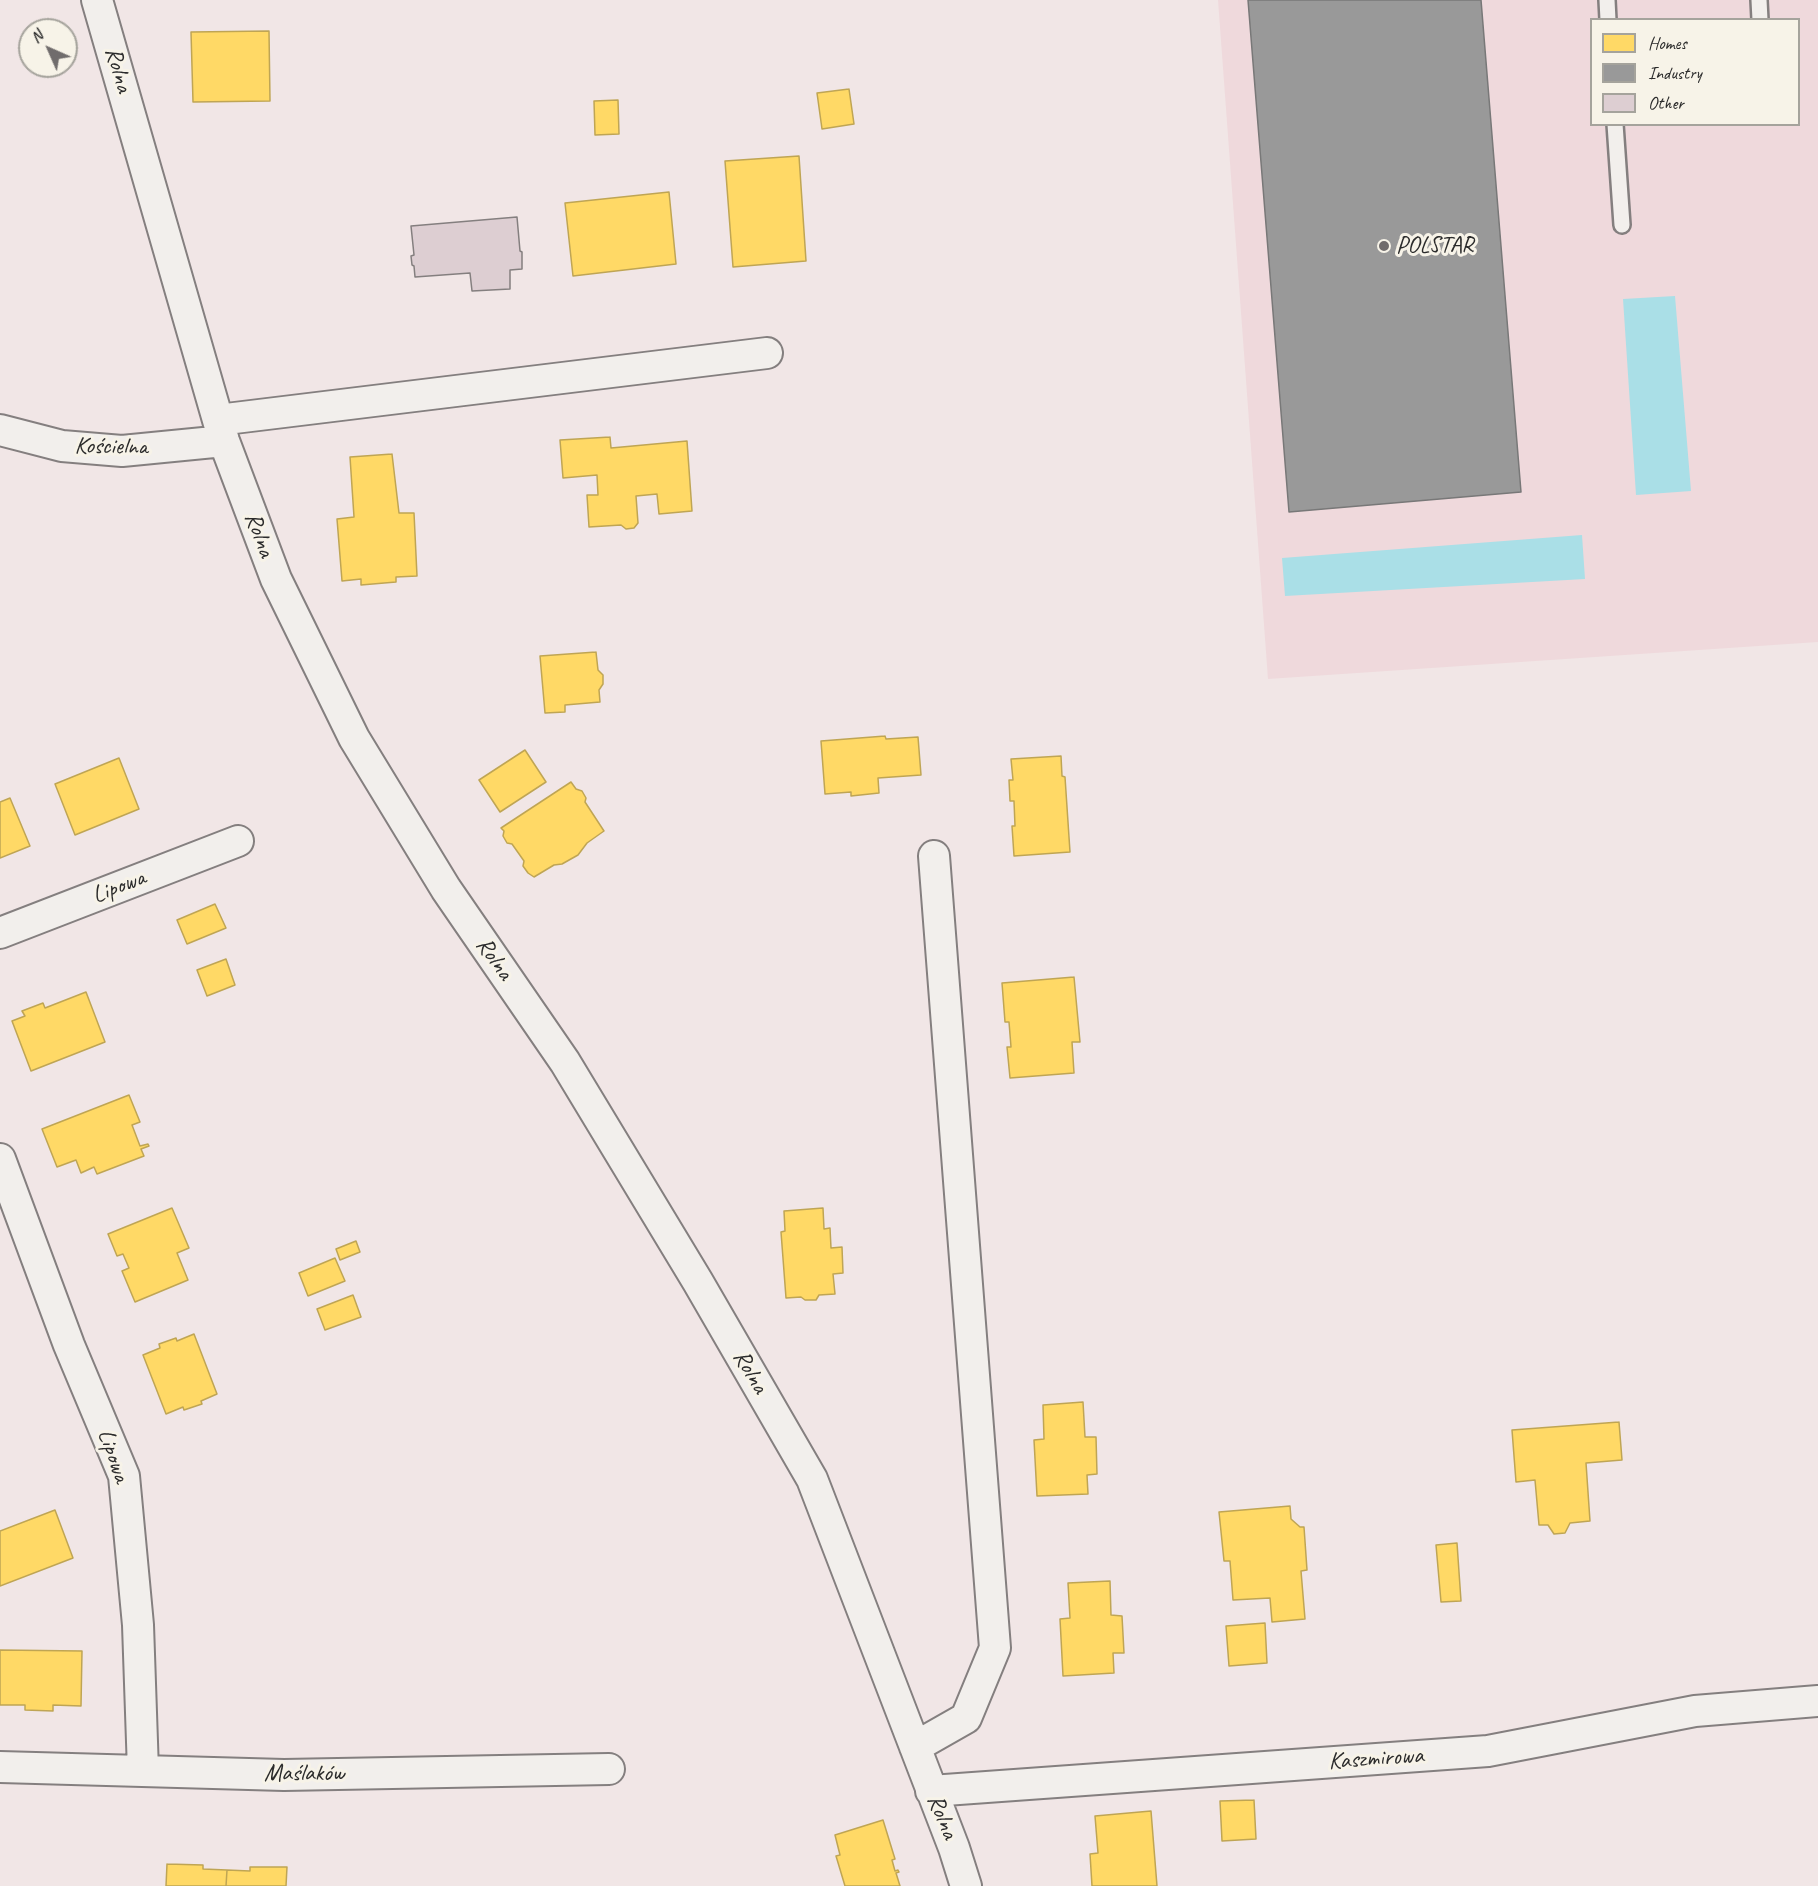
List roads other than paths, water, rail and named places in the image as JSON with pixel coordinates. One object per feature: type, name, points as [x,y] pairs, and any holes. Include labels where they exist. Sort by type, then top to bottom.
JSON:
[{"type":"street","name":"Rolna","points":[[97,0],[221,430],[276,579],[354,738],[446,889],[565,1062],[698,1282],[812,1479],[954,1848],[966,1886]]},
{"type":"street","name":"Kościelna","points":[[0,430],[62,446],[122,451],[221,430],[768,353]]},
{"type":"street","name":"Lipowa","points":[[0,933],[238,841]]},
{"type":"street","points":[[915,1747],[966,1718],[995,1648],[934,856]]},
{"type":"street","name":"Lipowa","points":[[0,1159],[69,1345],[124,1476],[138,1625],[142,1771]]},
{"type":"street","name":"Kaszmirowa","points":[[931,1791],[1488,1751],[1695,1711],[1818,1701]]},
{"type":"street","name":"Maślaków","points":[[0,1767],[284,1775],[609,1769]]},
{"type":"lane","points":[[1607,0],[1608,18]]},
{"type":"lane","points":[[1759,0],[1760,18]]},
{"type":"lane","points":[[1616,126],[1622,225]]},
{"type":"water","points":[[1675,296],[1691,491],[1636,495],[1623,299]]},
{"type":"water","points":[[1582,535],[1585,579],[1285,596],[1282,558]]},
{"type":"place","name":"POLSTAR","points":[[1384,246]]}]
